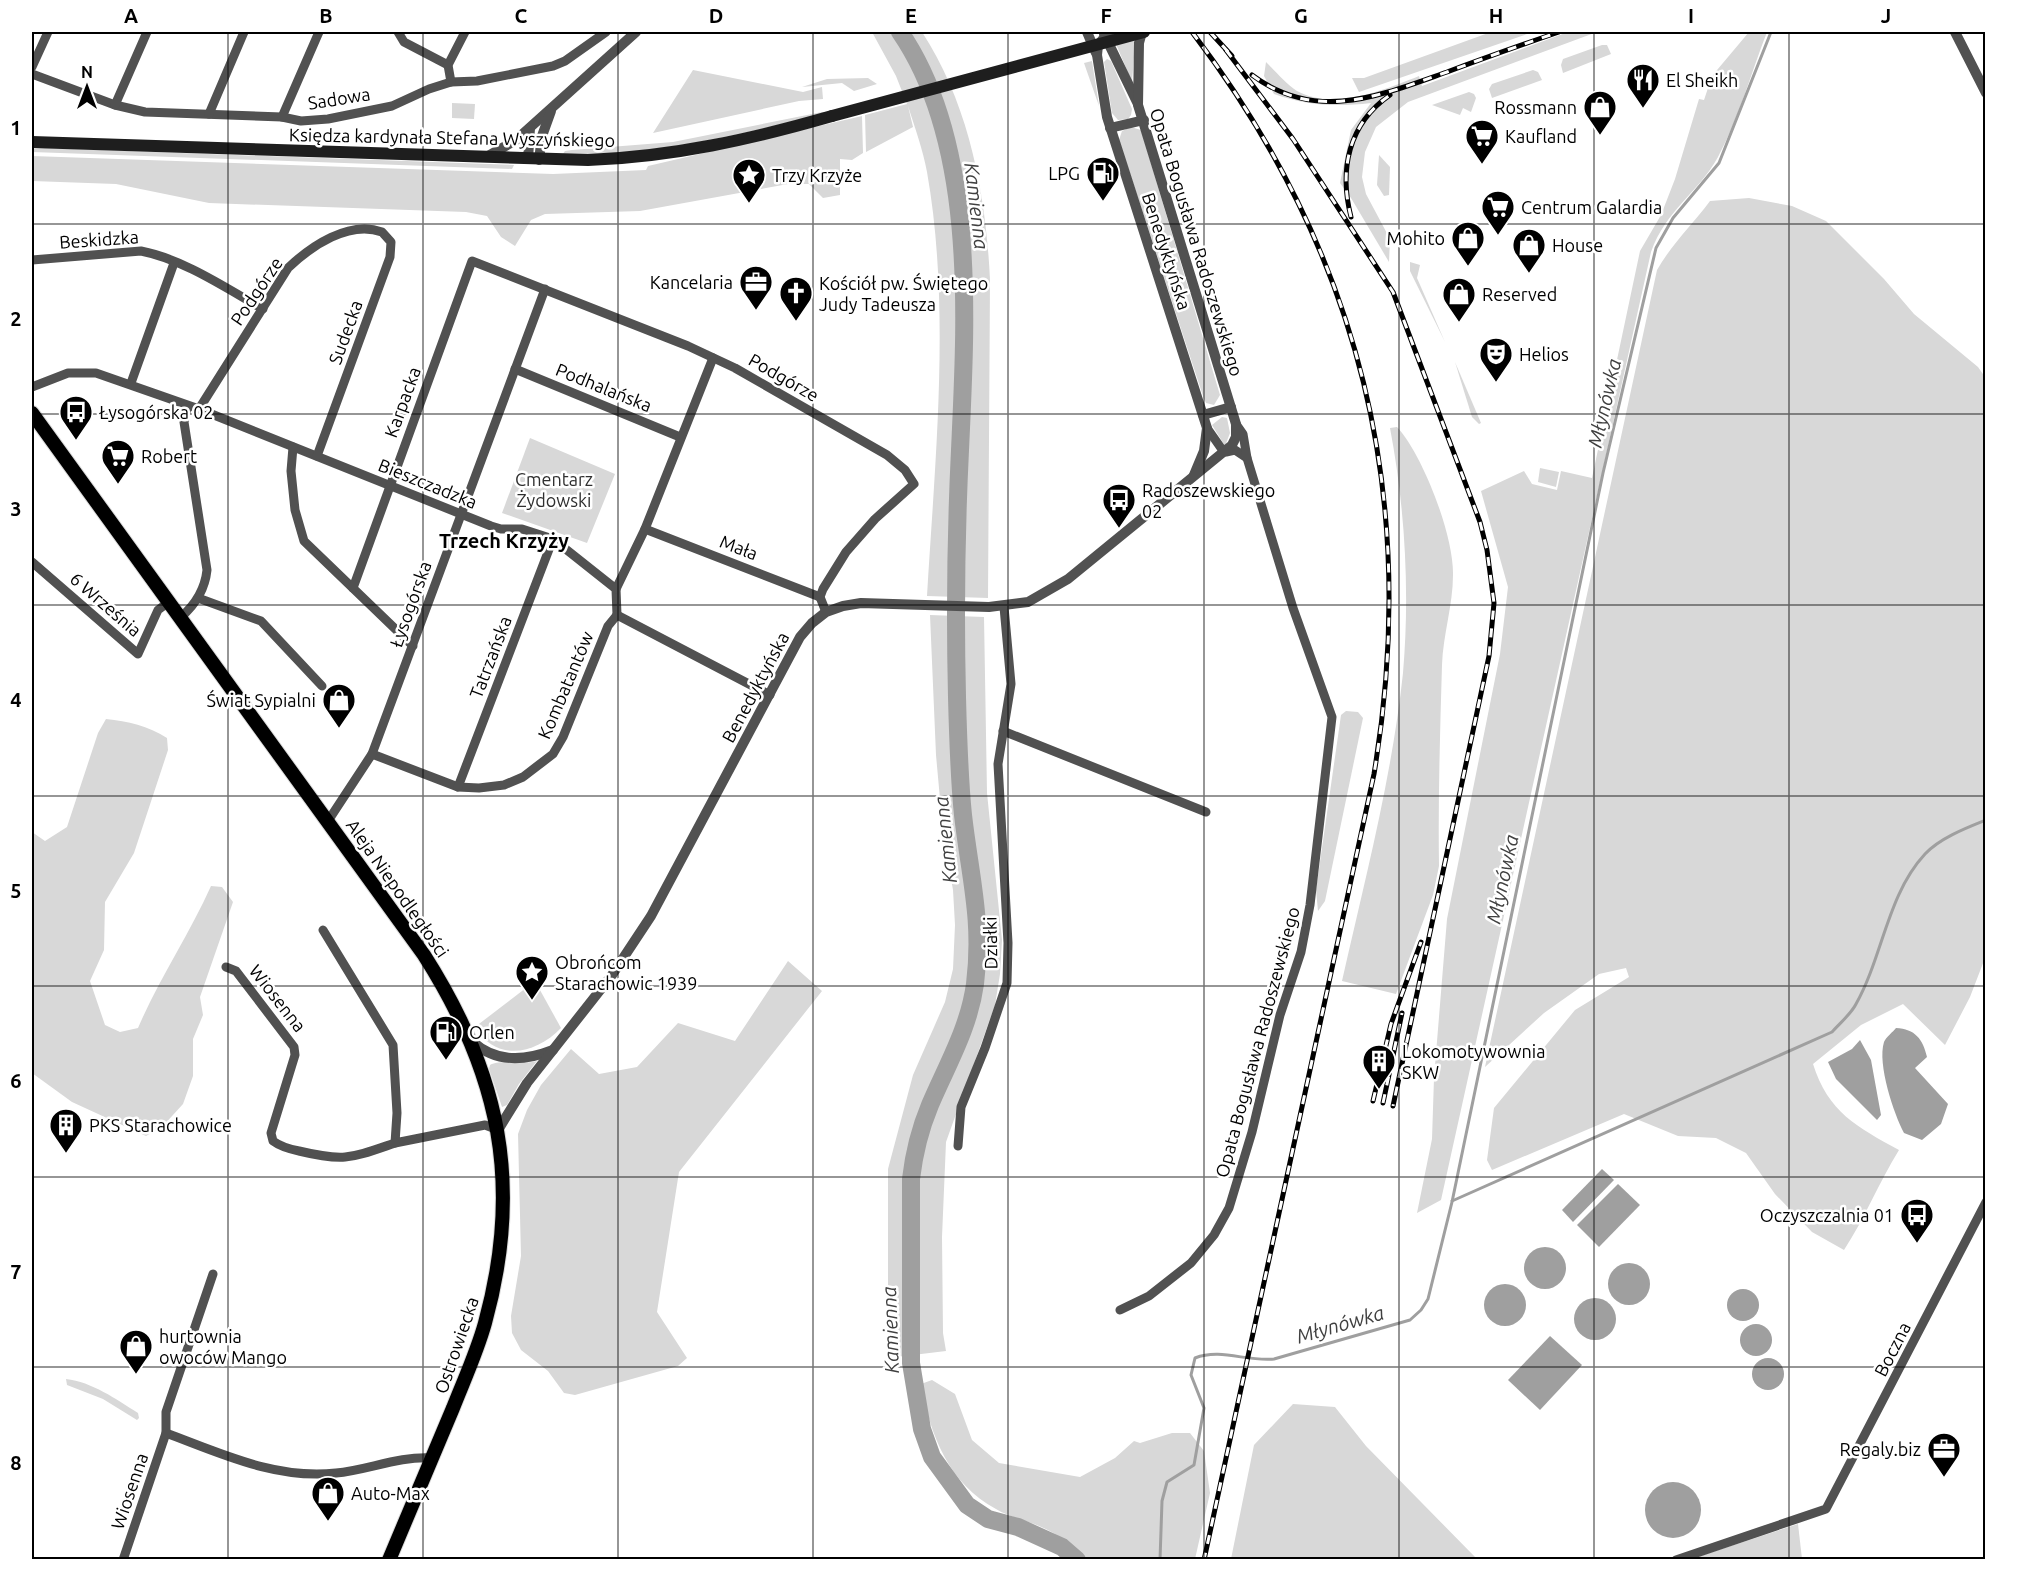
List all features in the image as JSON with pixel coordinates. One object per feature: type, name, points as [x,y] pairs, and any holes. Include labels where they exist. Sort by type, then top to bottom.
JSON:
[{"type":"main road","name":"Księdza kardynała Stefana Wyszyńskiego","points":[[32,142],[534,160],[623,159],[659,156],[728,144],[1143,32]]},
{"type":"main road","name":"Aleja Niepodległości","points":[[32,413],[182,617],[424,955],[472,1042],[489,1091],[498,1130]]},
{"type":"main road","name":"Ostrowiecka","points":[[389,1560],[472,1360],[493,1293],[502,1230],[498,1130]]},
{"type":"street","points":[[32,67],[48,32]]},
{"type":"street","points":[[115,105],[147,32]]},
{"type":"street","points":[[209,114],[244,32]]},
{"type":"street","points":[[282,117],[319,32]]},
{"type":"street","points":[[398,32],[404,42],[448,65]]},
{"type":"street","points":[[451,82],[448,65],[465,32]]},
{"type":"street","name":"Sadowa","points":[[32,74],[115,105],[145,112],[282,117],[301,121],[328,119],[392,106],[429,89],[451,82],[477,81],[553,66],[565,61],[606,32]]},
{"type":"street","points":[[486,158],[516,140],[636,32]]},
{"type":"street","points":[[1087,32],[1097,55]]},
{"type":"street","name":"Opata Bogusława Radoszewskiego","points":[[1120,1310],[1149,1296],[1191,1263],[1214,1235],[1229,1208],[1252,1132],[1280,1015],[1301,952],[1310,905],[1332,717],[1293,608],[1247,458],[1243,434],[1236,424],[1138,105],[1138,43],[1143,32]]},
{"type":"street","points":[[1955,32],[1986,93]]},
{"type":"street","points":[[1105,33],[1138,105]]},
{"type":"street","name":"Benedyktyńska","points":[[1105,33],[1098,45],[1097,55],[1110,128],[1207,428],[1204,451],[1194,475]]},
{"type":"street","points":[[534,160],[554,105]]},
{"type":"street","points":[[1110,128],[1144,120]]},
{"type":"street","points":[[530,128],[534,160]]},
{"type":"street","name":"Podgórze","points":[[198,409],[264,309],[288,268],[308,250],[338,235],[371,229]]},
{"type":"street","name":"Sudecka","points":[[317,456],[390,257],[390,239],[382,232],[371,229]]},
{"type":"street","name":"Beskidzka","points":[[32,260],[141,251],[189,268],[264,309]]},
{"type":"street","name":"Podgórze","points":[[472,261],[713,358],[886,455],[906,470],[914,484],[875,519],[846,552],[820,597]]},
{"type":"street","name":"Karpacka","points":[[353,588],[472,261]]},
{"type":"street","points":[[131,383],[174,263]]},
{"type":"street","name":"Łysogórska","points":[[328,821],[372,754],[545,289]]},
{"type":"street","points":[[713,358],[680,436],[645,530],[616,589],[619,600],[617,615],[770,695]]},
{"type":"street","name":"Podhalańska","points":[[515,369],[680,436]]},
{"type":"street","name":"Bieszczadzka","points":[[32,387],[68,373],[82,372],[131,383],[501,529],[522,529],[553,539],[616,589]]},
{"type":"street","points":[[182,617],[198,598],[206,582],[207,570],[184,422],[187,407]]},
{"type":"street","points":[[1203,415],[1231,407]]},
{"type":"street","points":[[1226,452],[1236,436],[1236,424]]},
{"type":"street","points":[[1207,428],[1226,452]]},
{"type":"street","points":[[293,447],[291,471],[295,510],[304,541],[413,646]]},
{"type":"street","points":[[1226,452],[1235,450],[1247,458]]},
{"type":"street","name":"Benedyktyńska","points":[[498,1130],[519,1093],[612,975],[651,916],[800,637],[812,623],[826,612],[861,603],[1004,607],[1028,602],[1048,592],[1226,452]]},
{"type":"street","name":"Mała","points":[[645,530],[820,597]]},
{"type":"street","name":"Tatrzańska","points":[[458,787],[553,539]]},
{"type":"street","name":"6 Września","points":[[32,562],[138,654],[158,610],[170,602]]},
{"type":"street","points":[[820,597],[826,612]]},
{"type":"street","points":[[198,598],[261,621],[322,686]]},
{"type":"street","name":"Działki","points":[[958,1146],[961,1107],[986,1048],[1007,983],[1008,943],[998,805],[998,764],[1011,684],[1004,607]]},
{"type":"street","name":"Kombatantów","points":[[372,754],[458,787],[479,788],[504,785],[523,777],[553,754],[563,737],[609,626],[617,615]]},
{"type":"street","points":[[1003,731],[1203,811]]},
{"type":"street","points":[[323,930],[393,1045],[397,1113],[395,1143],[485,1125],[498,1130]]},
{"type":"street","name":"Wiosenna","points":[[226,967],[236,971],[294,1047],[295,1055],[271,1132],[273,1141],[282,1147],[336,1159],[348,1158],[395,1143]]},
{"type":"street","points":[[472,1042],[484,1052],[514,1059],[527,1058],[553,1050]]},
{"type":"street","name":"Boczna","points":[[1676,1560],[1826,1509],[1986,1202]]},
{"type":"street","name":"Wiosenna","points":[[123,1560],[166,1433],[166,1412],[213,1274]]},
{"type":"street","points":[[166,1433],[252,1464],[300,1473],[336,1473],[401,1459],[432,1458]]},
{"type":"green space","points":[[872,32],[922,32],[952,89],[963,119],[979,183],[990,280],[988,598],[927,596],[939,384],[940,330],[934,223],[925,164],[908,106],[913,127],[866,152],[865,115],[907,104],[896,76]]},
{"type":"green space","points":[[1136,32],[1132,82],[1116,44]]},
{"type":"green space","points":[[1491,32],[1533,32],[1359,92],[1352,78],[1364,78]]},
{"type":"green space","points":[[1568,32],[1597,32],[1408,102],[1376,127],[1365,152],[1362,177],[1366,194],[1390,239],[1389,262],[1340,183],[1351,130],[1371,103],[1322,104],[1286,98],[1274,94],[1264,76],[1266,62],[1297,91],[1311,97],[1343,99],[1375,92],[1419,76],[1422,86]]},
{"type":"green space","points":[[1749,32],[1767,32],[1739,111],[1710,170],[1665,225],[1651,252],[1441,1200],[1417,1213],[1432,1139],[1434,1078],[1447,919],[1500,654],[1508,587],[1481,491],[1524,471],[1532,484],[1557,490],[1561,471],[1592,478],[1640,251],[1661,215],[1675,179],[1699,99],[1704,100],[1712,76]]},
{"type":"green space","points":[[1607,45],[1611,54],[1563,73],[1561,65],[1563,59]]},
{"type":"green space","points":[[1107,59],[1111,61],[1132,109],[1128,119],[1118,120],[1112,113],[1104,62]]},
{"type":"green space","points":[[1092,61],[1099,106],[1084,63]]},
{"type":"green space","points":[[693,70],[803,92],[822,87],[823,99],[799,101],[653,133]]},
{"type":"green space","points":[[1533,70],[1538,72],[1542,80],[1492,98],[1489,89],[1492,84]]},
{"type":"green space","points":[[868,78],[877,84],[854,91],[842,83],[802,87],[827,79]]},
{"type":"green space","points":[[1469,92],[1476,98],[1471,112],[1463,108],[1460,115],[1432,105]]},
{"type":"green space","points":[[452,103],[475,104],[474,119],[452,118]]},
{"type":"green space","points":[[827,112],[696,143],[629,152],[562,155],[565,151],[572,150],[673,142]]},
{"type":"green space","points":[[862,116],[863,153],[852,160],[840,159],[840,195],[823,198],[809,184],[788,184],[640,211],[545,214],[531,220],[515,246],[501,237],[487,216],[466,212],[209,203],[116,184],[32,181],[32,156],[553,174],[646,170],[648,166]]},
{"type":"green space","points":[[1131,127],[1141,130],[1220,395],[1214,405],[1206,403],[1204,399],[1119,140],[1122,131]]},
{"type":"green space","points":[[32,149],[514,165],[512,169],[32,152]]},
{"type":"green space","points":[[1379,155],[1390,167],[1389,195],[1384,196],[1377,185]]},
{"type":"green space","points":[[1749,198],[1792,206],[1826,221],[1884,279],[1914,314],[1978,367],[1985,377],[1985,958],[1970,997],[1945,1045],[1903,1004],[1861,1025],[1813,1064],[1827,1094],[1846,1116],[1870,1134],[1899,1150],[1844,1250],[1812,1232],[1775,1194],[1746,1153],[1716,1138],[1678,1136],[1624,1114],[1492,1170],[1487,1160],[1494,1108],[1575,1010],[1629,977],[1626,968],[1599,974],[1544,1013],[1485,1067],[1657,270],[1675,243],[1710,201]]},
{"type":"green space","points":[[1410,262],[1420,265],[1417,278],[1445,342],[1410,271]]},
{"type":"green space","points":[[1455,362],[1481,423],[1479,424],[1472,417]]},
{"type":"green space","points":[[1222,417],[1227,418],[1230,433],[1225,446],[1212,425]]},
{"type":"green space","points":[[1397,427],[1417,456],[1443,518],[1453,575],[1442,665],[1439,866],[1433,895],[1396,994],[1342,981],[1385,789],[1403,673],[1406,612],[1405,550],[1390,428]]},
{"type":"green space","name":"Cmentarz Żydowski","points":[[530,438],[615,474],[587,543],[502,513]]},
{"type":"green space","points":[[1540,468],[1559,472],[1556,487],[1538,482]]},
{"type":"green space","points":[[930,615],[984,617],[987,793],[1002,940],[995,1005],[946,1142],[942,1237],[943,1333],[946,1351],[888,1358],[888,1169],[913,1075],[945,1002],[953,969],[955,925],[953,890],[943,832],[936,755]]},
{"type":"green space","points":[[1346,711],[1358,712],[1363,718],[1325,901],[1318,911],[1316,890],[1341,715]]},
{"type":"green space","points":[[106,719],[153,730],[167,738],[168,750],[134,853],[105,902],[104,950],[90,981],[105,1025],[120,1032],[138,1028],[211,886],[222,887],[233,902],[200,997],[203,1015],[193,1039],[193,1076],[183,1104],[162,1127],[146,1136],[72,1102],[32,1073],[32,832],[45,841],[67,827],[98,733]]},
{"type":"green space","points":[[788,961],[822,991],[679,1172],[657,1312],[687,1358],[678,1366],[575,1395],[564,1393],[548,1371],[521,1350],[512,1333],[511,1316],[521,1256],[518,1134],[527,1110],[541,1085],[571,1049],[599,1074],[637,1067],[678,1023],[735,1041]]},
{"type":"green space","points":[[535,981],[561,1028],[551,1037],[529,1049],[505,1050],[494,1046],[475,1027]]},
{"type":"green space","points":[[537,1061],[519,1084],[507,1105],[502,1107],[489,1069],[490,1065],[499,1062]]},
{"type":"green space","points":[[66,1379],[104,1392],[138,1413],[139,1418],[137,1420],[103,1399],[67,1385]]},
{"type":"green space","points":[[932,1380],[955,1394],[972,1440],[999,1463],[1080,1477],[1115,1458],[1134,1441],[1140,1443],[1172,1433],[1190,1433],[1204,1451],[1210,1493],[1195,1559],[1088,1559],[1053,1533],[1001,1512],[980,1499],[954,1472],[936,1439],[921,1384]]},
{"type":"green space","points":[[1293,1404],[1335,1407],[1366,1446],[1477,1559],[1231,1559],[1254,1445]]},
{"type":"green space","points":[[1798,1524],[1802,1559],[1691,1559]]},
{"type":"shaded area","points":[[1896,1028],[1908,1030],[1920,1040],[1927,1057],[1915,1068],[1948,1104],[1941,1124],[1922,1140],[1904,1133],[1888,1089],[1882,1051],[1885,1040]]},
{"type":"shaded area","points":[[1860,1040],[1871,1060],[1881,1115],[1877,1120],[1836,1079],[1828,1062],[1852,1049]]},
{"type":"shaded area","points":[[1602,1169],[1614,1180],[1573,1222],[1562,1210]]},
{"type":"shaded area","points":[[1618,1184],[1640,1205],[1599,1247],[1577,1225]]},
{"type":"shaded area","points":[[1545,1247],[1553,1248],[1560,1253],[1565,1260],[1565,1276],[1560,1283],[1553,1288],[1545,1289],[1537,1288],[1530,1283],[1525,1276],[1524,1268],[1525,1260],[1530,1253],[1537,1248]]},
{"type":"shaded area","points":[[1629,1263],[1637,1264],[1644,1269],[1649,1276],[1649,1292],[1644,1299],[1637,1304],[1629,1305],[1621,1304],[1614,1299],[1609,1292],[1608,1284],[1609,1276],[1614,1269],[1621,1264]]},
{"type":"shaded area","points":[[1505,1284],[1513,1285],[1520,1290],[1525,1297],[1525,1313],[1520,1320],[1513,1325],[1505,1326],[1497,1325],[1490,1320],[1485,1313],[1484,1305],[1485,1297],[1490,1290],[1497,1285]]},
{"type":"shaded area","points":[[1743,1289],[1754,1294],[1759,1305],[1754,1316],[1743,1321],[1732,1316],[1727,1305],[1732,1294]]},
{"type":"shaded area","points":[[1595,1298],[1603,1299],[1610,1304],[1615,1311],[1615,1327],[1610,1334],[1603,1339],[1595,1340],[1587,1339],[1580,1334],[1575,1327],[1574,1319],[1575,1311],[1580,1304],[1587,1299]]},
{"type":"shaded area","points":[[1756,1324],[1767,1329],[1772,1340],[1767,1351],[1756,1356],[1745,1351],[1740,1340],[1745,1329]]},
{"type":"shaded area","points":[[1550,1336],[1582,1365],[1540,1410],[1508,1380]]},
{"type":"shaded area","points":[[1768,1358],[1779,1363],[1784,1374],[1779,1385],[1768,1390],[1757,1385],[1752,1374],[1757,1363]]},
{"type":"shaded area","points":[[1673,1482],[1684,1484],[1693,1490],[1699,1499],[1701,1510],[1699,1521],[1693,1530],[1684,1536],[1673,1538],[1662,1536],[1653,1530],[1647,1521],[1645,1510],[1647,1499],[1653,1490],[1662,1484]]},
{"type":"waterway","name":"Kamienna","points":[[900,32],[925,77],[943,126],[954,179],[961,234],[964,345],[957,543],[957,697],[962,800],[977,919],[975,984],[968,1016],[926,1114],[912,1169],[911,1363],[922,1429],[932,1457],[967,1505],[988,1519],[1018,1527],[1062,1547],[1077,1560]]},
{"type":"waterway","name":"Młynówka","points":[[1160,1560],[1162,1501],[1167,1482],[1194,1465],[1204,1408],[1191,1375],[1195,1358],[1215,1354],[1274,1359],[1410,1320],[1421,1310],[1428,1299],[1452,1202],[1603,473],[1656,248],[1673,218],[1719,163],[1771,32]]},
{"type":"waterway","points":[[1452,1201],[1832,1032],[1856,1004],[1873,966],[1894,907],[1912,870],[1938,843],[1986,820]]},
{"type":"railway","points":[[1192,32],[1250,116],[1298,203],[1336,292],[1364,383],[1381,477],[1389,573],[1386,672],[1374,774],[1204,1560]]},
{"type":"railway","points":[[1210,32],[1232,56]]},
{"type":"railway","points":[[1252,75],[1276,90],[1300,98],[1324,101],[1348,100],[1397,89],[1559,32]]},
{"type":"railway","points":[[1226,50],[1293,139],[1393,292],[1480,522],[1487,550],[1494,603],[1489,656],[1393,1106]]},
{"type":"railway","points":[[1351,217],[1346,182],[1350,149],[1364,120],[1390,95]]},
{"type":"railway","points":[[1373,1101],[1391,1024],[1421,942]]},
{"type":"railway","points":[[1383,1103],[1402,1013]]},
{"type":"place","name":"El Sheikh","points":[[1643,109]]},
{"type":"place","name":"Rossmann","points":[[1600,136]]},
{"type":"place","name":"Kaufland","points":[[1482,165]]},
{"type":"place","name":"LPG","points":[[1103,202]]},
{"type":"place","name":"Trzy Krzyże","points":[[749,204]]},
{"type":"place","name":"Centrum Galardia","points":[[1498,236]]},
{"type":"place","name":"Mohito","points":[[1468,267]]},
{"type":"place","name":"House","points":[[1529,274]]},
{"type":"place","name":"Kancelaria","points":[[756,311]]},
{"type":"place","name":"Kościół pw. Świętego Judy Tadeusza","points":[[796,322]]},
{"type":"place","name":"Reserved","points":[[1459,323]]},
{"type":"place","name":"Helios","points":[[1496,383]]},
{"type":"place","name":"Łysogórska 02","points":[[76,441]]},
{"type":"place","name":"Robert","points":[[118,485]]},
{"type":"place","name":"Radoszewskiego 02","points":[[1119,529]]},
{"type":"place","name":"Świat Sypialni","points":[[339,729]]},
{"type":"place","name":"Obrońcom Starachowic 1939","points":[[532,1001]]},
{"type":"place","name":"Orlen","points":[[446,1061]]},
{"type":"place","name":"Lokomotywownia SKW","points":[[1379,1090]]},
{"type":"place","name":"PKS Starachowice","points":[[66,1154]]},
{"type":"place","name":"Oczyszczalnia 01","points":[[1917,1244]]},
{"type":"place","name":"hurtownia owoców Mango","points":[[136,1375]]},
{"type":"place","name":"Regaly.biz","points":[[1944,1478]]},
{"type":"place","name":"Auto-Max","points":[[328,1522]]},
{"type":"district","name":"Trzech Krzyży","points":[[504,540]]}]
